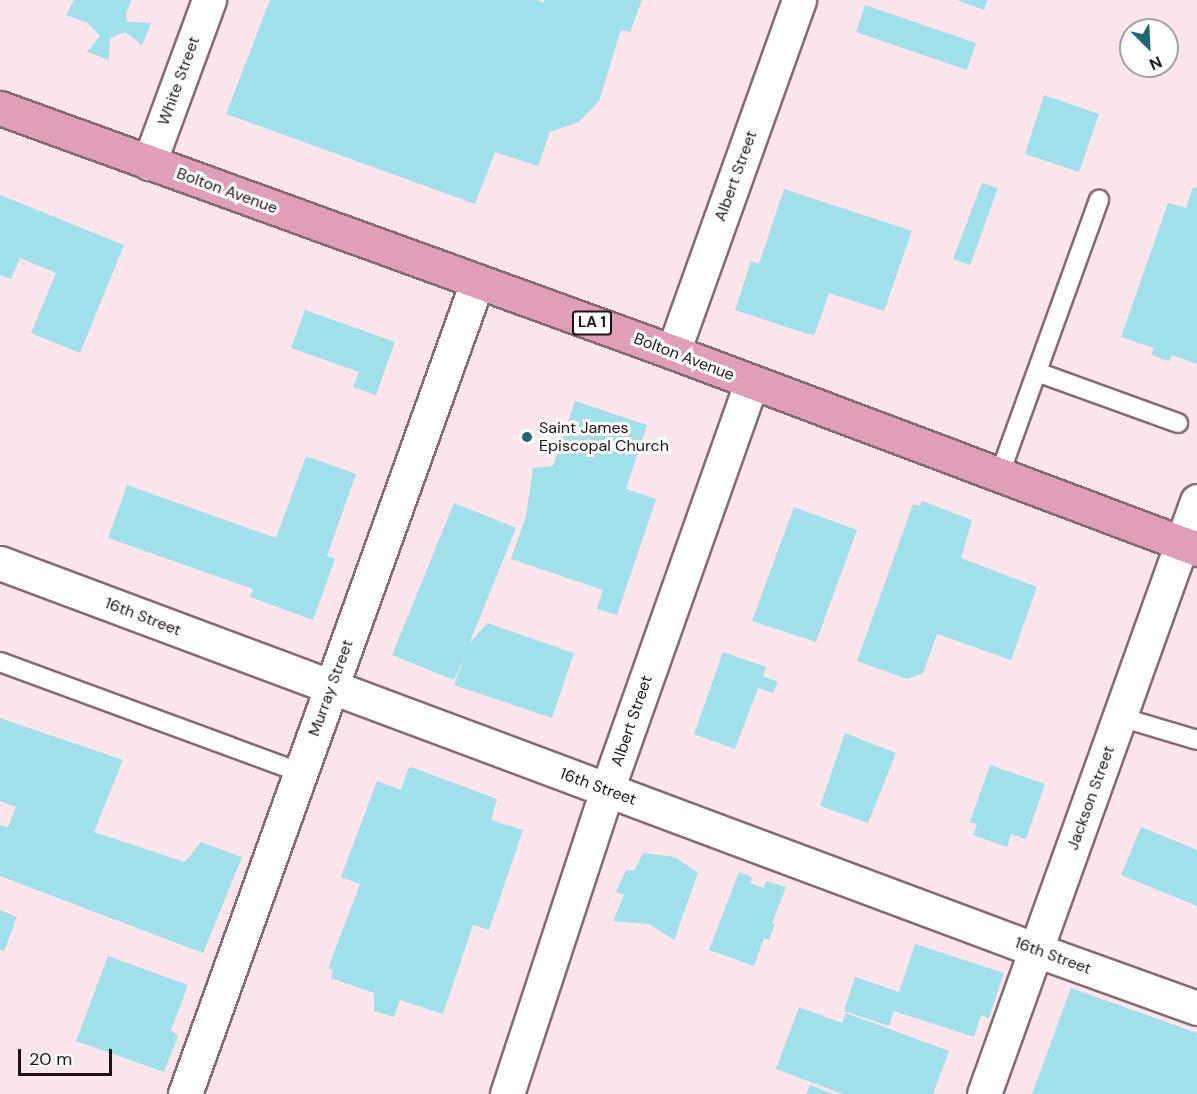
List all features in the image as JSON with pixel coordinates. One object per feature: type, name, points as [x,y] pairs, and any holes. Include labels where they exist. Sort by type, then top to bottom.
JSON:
[{"type":"main road","name":"Bolton Avenue","points":[[0,108],[674,352],[751,383],[1190,546]]},
{"type":"street","name":"White Street","points":[[149,163],[209,0]]},
{"type":"street","name":"Albert Street","points":[[674,352],[799,0]]},
{"type":"street","name":"Murray Street","points":[[185,1094],[477,282]]},
{"type":"street","name":"Albert Street","points":[[507,1094],[608,790],[751,383]]},
{"type":"street","name":"Jackson Street","points":[[984,1094],[1120,717],[1190,546],[1197,501]]},
{"type":"street","name":"16th Street","points":[[0,563],[1035,950],[1197,1008]]},
{"type":"lane","points":[[999,476],[1099,199]]},
{"type":"lane","points":[[1037,372],[1178,423]]},
{"type":"lane","points":[[0,662],[301,773]]},
{"type":"lane","points":[[1120,717],[1197,740]]},
{"type":"building","points":[[74,0],[131,0],[126,14],[127,22],[151,23],[142,45],[125,32],[110,38],[109,60],[87,52],[100,36],[88,23],[66,15]]},
{"type":"building","points":[[270,0],[537,0],[544,3],[544,0],[642,0],[630,32],[621,30],[599,101],[579,122],[550,132],[538,166],[495,152],[475,204],[226,114]]},
{"type":"building","points":[[957,0],[987,0],[984,10]]},
{"type":"building","points":[[865,5],[976,43],[967,70],[856,32]]},
{"type":"building","points":[[1044,95],[1099,114],[1079,172],[1025,154]]},
{"type":"building","points":[[982,183],[998,188],[970,265],[953,259]]},
{"type":"building","points":[[1193,187],[1197,188],[1197,364],[1172,355],[1169,361],[1151,355],[1154,348],[1121,337],[1168,203],[1186,208]]},
{"type":"building","points":[[784,189],[912,231],[884,311],[829,293],[814,336],[735,310],[751,261],[759,264]]},
{"type":"building","points":[[0,195],[124,245],[80,353],[31,333],[56,273],[20,258],[11,279],[0,275]]},
{"type":"building","points":[[305,310],[395,342],[376,395],[353,387],[359,372],[291,348]]},
{"type":"building","points":[[575,401],[647,425],[626,489],[656,499],[617,615],[597,609],[603,590],[511,559],[526,516],[533,468],[553,466]]},
{"type":"building","points":[[306,456],[356,474],[327,556],[335,559],[313,620],[250,597],[253,589],[108,538],[127,485],[276,538]]},
{"type":"building","points":[[922,501],[972,520],[961,558],[1037,587],[1011,660],[937,634],[923,673],[907,679],[857,661],[913,504],[920,506]]},
{"type":"building","points":[[454,503],[516,528],[469,644],[487,623],[574,653],[552,718],[454,685],[465,655],[454,680],[392,655]]},
{"type":"building","points":[[794,507],[857,530],[816,642],[752,621]]},
{"type":"building","points":[[723,652],[766,667],[763,676],[778,682],[773,693],[758,688],[735,749],[694,734]]},
{"type":"building","points":[[0,718],[123,760],[94,832],[185,862],[201,842],[242,857],[203,953],[0,876],[0,825],[8,827],[16,807],[0,801]]},
{"type":"building","points":[[845,733],[896,753],[868,823],[820,806]]},
{"type":"building","points":[[990,765],[1045,784],[1026,839],[1011,834],[1007,847],[973,835],[977,824],[970,822]]},
{"type":"building","points":[[411,767],[497,799],[491,820],[523,830],[489,930],[473,925],[443,1014],[400,1000],[394,1017],[374,1011],[374,993],[331,978],[333,970],[328,968],[360,884],[341,877],[377,781],[401,790],[408,769]]},
{"type":"building","points":[[1141,827],[1197,850],[1197,906],[1121,875]]},
{"type":"building","points":[[643,853],[675,857],[698,873],[674,940],[649,924],[613,921],[624,895],[616,892],[626,870],[634,871]]},
{"type":"building","points":[[739,872],[752,877],[750,883],[764,888],[766,881],[786,887],[772,923],[775,924],[769,940],[764,938],[754,966],[709,950]]},
{"type":"building","points":[[0,910],[17,917],[4,951],[0,950]]},
{"type":"building","points":[[915,944],[1004,973],[989,1018],[981,1015],[974,1037],[894,1011],[889,1026],[844,1011],[855,977],[899,992]]},
{"type":"building","points":[[108,956],[188,985],[171,1030],[178,1036],[164,1072],[76,1041]]},
{"type":"building","points":[[1071,988],[1197,1033],[1197,1094],[1032,1094]]},
{"type":"building","points":[[799,1007],[842,1023],[846,1013],[949,1051],[933,1094],[843,1094],[776,1069]]},
{"type":"building","points":[[810,1085],[833,1094],[806,1094]]},
{"type":"place","name":"Saint James Episcopal Church","points":[[527,437]]}]
